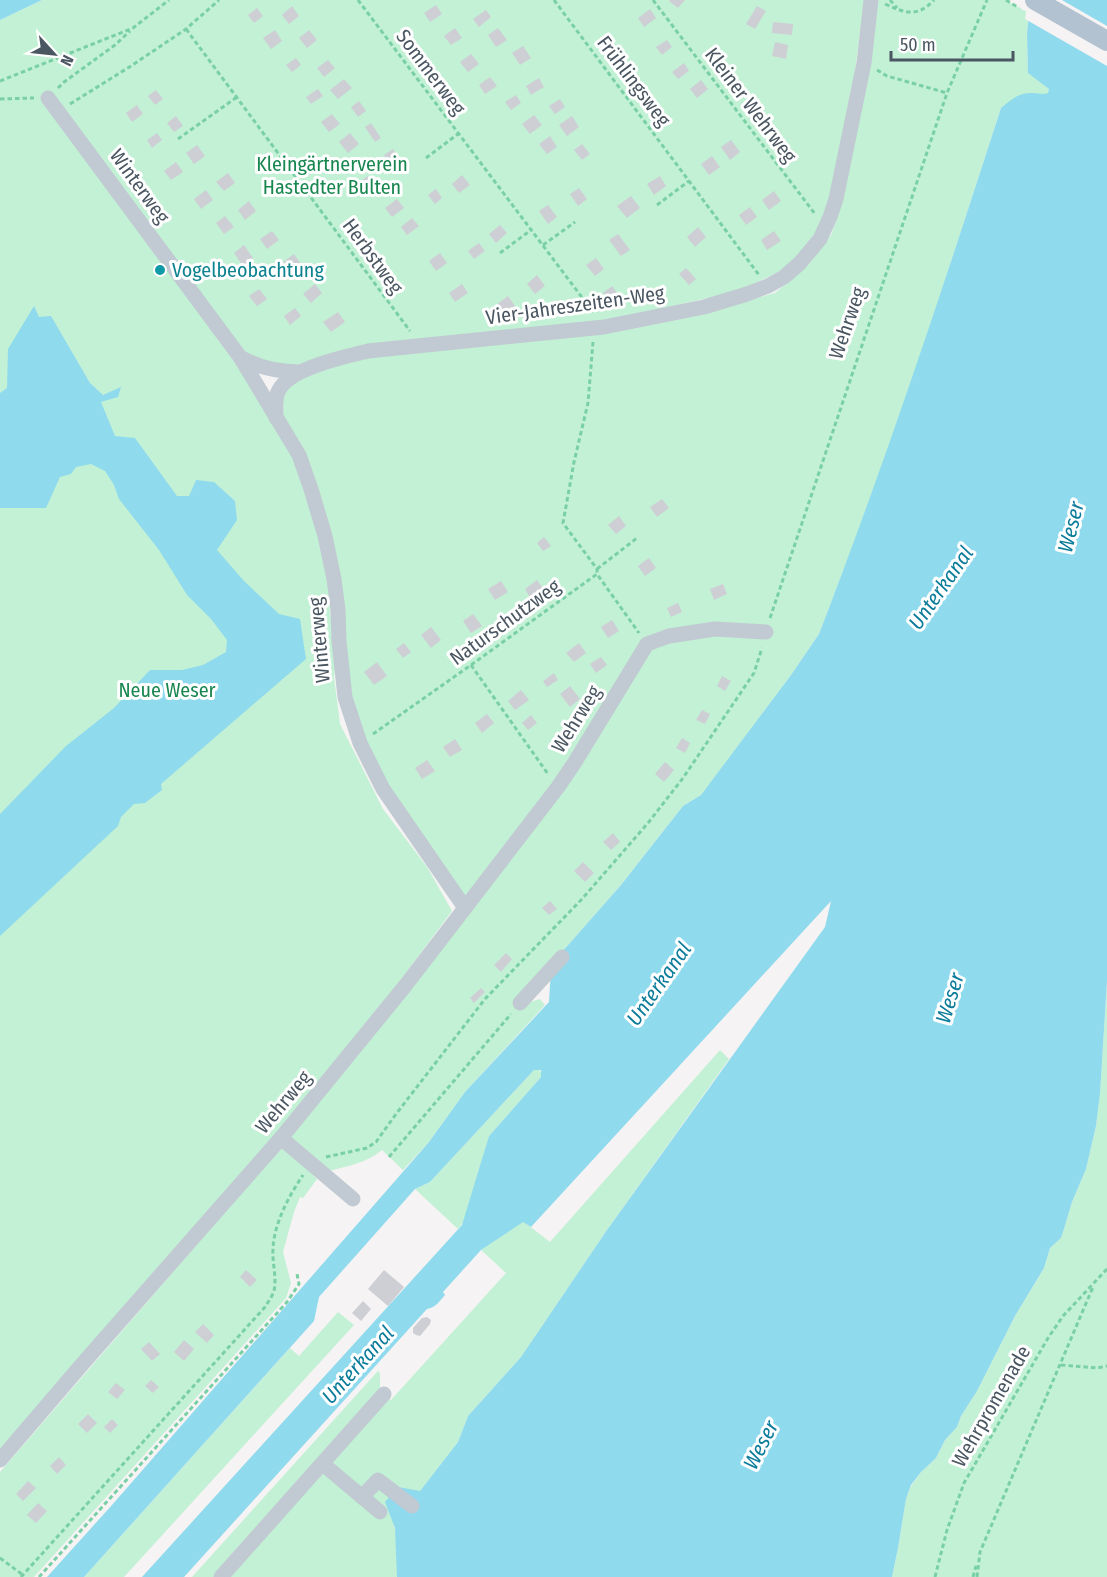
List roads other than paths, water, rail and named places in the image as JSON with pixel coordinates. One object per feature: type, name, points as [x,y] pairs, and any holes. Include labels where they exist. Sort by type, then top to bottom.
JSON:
[{"type":"main road","points":[[1035,0],[1107,42]]},
{"type":"street","name":"Vier-Jahreszeiten-Weg","points":[[276,418],[278,390],[287,379],[299,372],[331,361],[368,351],[599,327],[704,307],[768,286],[784,276],[800,263],[820,239],[836,199],[877,2]]},
{"type":"street","name":"Winterweg","points":[[48,98],[240,357],[299,455],[325,536],[338,610],[345,697],[360,743],[383,789],[465,908]]},
{"type":"street","points":[[240,357],[254,365],[268,369],[299,372]]},
{"type":"street","name":"Wehrweg","points":[[0,1460],[281,1138],[405,986],[558,787],[647,644],[669,636],[715,629],[766,632]]},
{"type":"street","points":[[520,1003],[562,957]]},
{"type":"street","points":[[281,1138],[353,1199]]},
{"type":"street","points":[[221,1577],[384,1394]]},
{"type":"street","points":[[323,1464],[380,1512]]},
{"type":"street","points":[[362,1497],[378,1480],[412,1506]]},
{"type":"water","points":[[0,0],[42,0],[0,20]]},
{"type":"water","points":[[1035,0],[1107,0],[1107,981],[1100,1094],[1096,1126],[1086,1169],[1072,1202],[1061,1238],[1050,1248],[1044,1268],[1015,1316],[957,1427],[945,1440],[936,1458],[911,1485],[906,1499],[892,1577],[397,1577],[395,1528],[385,1502],[398,1487],[420,1491],[458,1442],[468,1416],[521,1357],[607,1230],[825,927],[831,901],[531,1227],[523,1222],[481,1250],[443,1292],[445,1295],[439,1302],[427,1309],[184,1577],[142,1577],[462,1225],[489,1136],[541,1077],[541,1070],[534,1070],[430,1182],[415,1189],[319,1297],[314,1321],[84,1577],[47,1577],[429,1142],[465,1092],[549,1002],[551,968],[554,961],[621,885],[683,806],[701,795],[819,634],[914,372],[1001,108],[1023,94],[1048,93],[1049,89],[1028,73],[1029,13]]},
{"type":"water","name":"Neue Weser","points":[[34,306],[39,317],[51,316],[90,383],[103,395],[121,387],[118,397],[101,402],[115,436],[135,438],[177,496],[189,496],[196,480],[214,482],[235,501],[237,520],[217,550],[244,581],[279,614],[300,619],[306,659],[161,784],[162,790],[145,803],[134,804],[121,817],[118,826],[0,936],[0,814],[66,746],[114,708],[150,670],[182,670],[203,665],[226,652],[227,640],[211,619],[187,595],[159,550],[119,499],[105,471],[91,464],[76,467],[71,474],[60,477],[46,508],[0,508],[0,393],[7,388],[8,349]]},
{"type":"place","name":"Vogelbeobachtung","points":[[160,270]]},
{"type":"park label","name":"Kleingärtnerverein Hastedter Bulten","points":[[332,176]]},
{"type":"water label","name":"Weser","points":[[1071,527]]},
{"type":"water label","name":"Unterkanal","points":[[941,588]]},
{"type":"water label","name":"Unterkanal","points":[[659,984]]},
{"type":"water label","name":"Weser","points":[[950,998]]},
{"type":"water label","name":"Unterkanal","points":[[358,1365]]},
{"type":"water label","name":"Weser","points":[[761,1445]]}]
